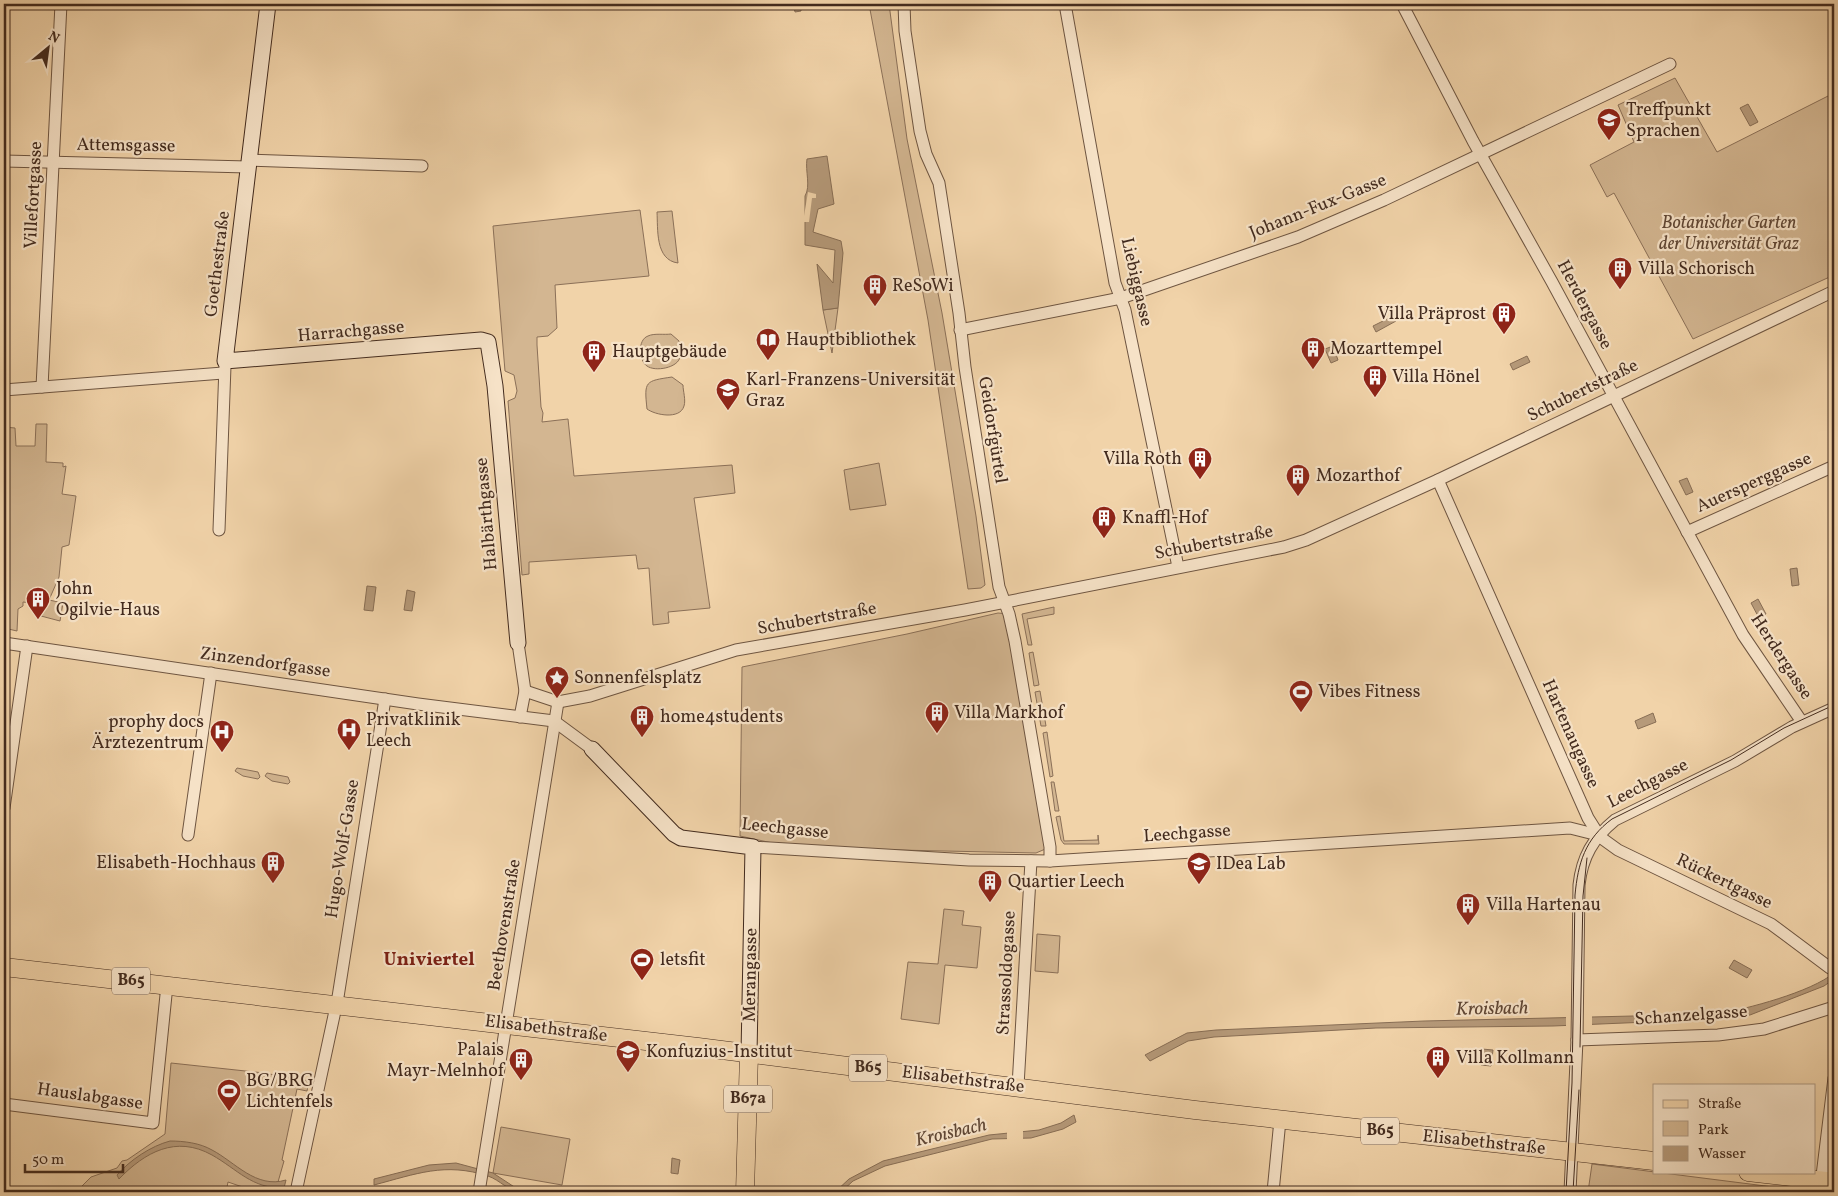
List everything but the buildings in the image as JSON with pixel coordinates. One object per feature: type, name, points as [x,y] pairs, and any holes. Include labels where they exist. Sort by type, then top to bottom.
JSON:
[{"type":"main road","name":"Elisabethstraße","points":[[4,966],[1018,1086],[1280,1120],[1653,1161]]},
{"type":"main road","name":"Merangasse","points":[[745,1192],[749,1054]]},
{"type":"main road","points":[[1760,1174],[1825,1185]]},
{"type":"street","name":"Villefortgasse","points":[[42,387],[61,4]]},
{"type":"street","name":"Goethestraße","points":[[219,530],[224,367],[268,4]]},
{"type":"street","name":"Geidorfgürtel","points":[[904,4],[905,31],[920,131],[926,154],[939,183],[999,587],[1009,614],[1015,641],[1050,847],[1050,862]]},
{"type":"street","name":"Liebiggasse","points":[[1065,4],[1115,283],[1121,298],[1178,567]]},
{"type":"street","name":"Herdergasse","points":[[1402,4],[1480,153],[1743,635],[1802,722]]},
{"type":"street","name":"Johann-Fux-Gasse","points":[[960,330],[1121,298],[1298,238],[1384,200],[1670,64]]},
{"type":"street","name":"Attemsgasse","points":[[4,161],[422,166]]},
{"type":"street","name":"Schubertstraße","points":[[558,702],[590,696],[736,650],[853,631],[1004,602],[1284,547],[1306,540],[1438,480],[1834,291]]},
{"type":"street","name":"Harrachgasse","points":[[4,390],[481,340]]},
{"type":"street","name":"Halbärthgasse","points":[[481,340],[488,342],[495,386],[518,643],[525,691]]},
{"type":"street","name":"Auersperggasse","points":[[1687,532],[1834,466]]},
{"type":"street","name":"Hartenaugasse","points":[[1438,480],[1588,818],[1598,835]]},
{"type":"street","name":"Zinzendorfgasse","points":[[4,643],[520,717]]},
{"type":"street","points":[[4,808],[27,646]]},
{"type":"street","points":[[188,835],[211,673]]},
{"type":"street","points":[[525,691],[558,702],[554,721],[520,717],[525,691]]},
{"type":"street","name":"Hugo-Wolf-Gasse","points":[[296,1192],[336,1005],[385,699]]},
{"type":"street","name":"Leechgasse","points":[[554,721],[592,749],[674,834],[682,838],[753,847],[969,860],[1050,862],[1570,828],[1598,835],[1614,820],[1735,761],[1802,722],[1834,708]]},
{"type":"street","name":"Beethovenstraße","points":[[479,1192],[554,721]]},
{"type":"street","name":"Rückertgasse","points":[[1598,835],[1618,850],[1771,924],[1830,968]]},
{"type":"street","points":[[1570,1192],[1577,1040],[1580,874],[1584,859],[1598,835]]},
{"type":"street","name":"Merangasse","points":[[749,1054],[753,847]]},
{"type":"street","name":"Strassoldogasse","points":[[1018,1086],[1031,861]]},
{"type":"street","name":"Hauslabgasse","points":[[4,1104],[153,1123],[167,985]]},
{"type":"street","name":"Schanzelgasse","points":[[1577,1040],[1718,1035],[1764,1028],[1834,1007]]},
{"type":"street","points":[[1825,1185],[1834,1078]]},
{"type":"street","points":[[1273,1192],[1280,1120]]},
{"type":"green space","points":[[869,4],[889,4],[907,139],[942,313],[976,516],[985,585],[981,588],[968,589],[928,320]]},
{"type":"green space","name":"Botanischer Garten der Universität Graz","points":[[1675,78],[1717,152],[1834,93],[1834,275],[1693,339],[1614,193],[1607,197],[1590,165],[1634,142],[1618,105]]},
{"type":"green space","points":[[640,210],[649,276],[555,285],[557,328],[548,336],[537,337],[537,345],[543,413],[542,422],[568,419],[574,476],[732,465],[735,493],[694,498],[710,608],[668,612],[669,623],[653,625],[649,568],[638,569],[636,555],[529,562],[529,574],[522,575],[508,401],[515,398],[517,391],[514,375],[505,371],[493,226]]},
{"type":"green space","points":[[672,211],[678,263],[671,261],[665,256],[659,243],[658,235],[657,212]]},
{"type":"green space","points":[[838,308],[832,353],[823,310]]},
{"type":"green space","points":[[671,334],[679,341],[680,357],[678,361],[671,366],[660,369],[647,366],[642,360],[640,351],[644,338],[653,335]]},
{"type":"green space","points":[[672,377],[683,385],[685,401],[682,410],[673,415],[667,415],[647,409],[646,388],[648,384],[656,380]]},
{"type":"green space","points":[[36,424],[47,424],[46,462],[63,463],[63,467],[66,466],[62,494],[76,496],[69,545],[62,547],[59,577],[49,600],[63,603],[60,621],[41,616],[39,604],[23,602],[23,606],[18,609],[17,631],[4,628],[4,427],[15,428],[16,446],[35,446]]},
{"type":"green space","points":[[879,463],[886,505],[850,510],[844,470]]},
{"type":"green space","points":[[1054,607],[1054,614],[1027,619],[1032,645],[1028,645],[1022,614]]},
{"type":"green space","points":[[998,613],[1009,614],[1050,847],[1036,853],[852,849],[777,844],[740,836],[742,667],[907,634]]},
{"type":"green space","points":[[1033,652],[1039,685],[1034,686],[1029,653]]},
{"type":"green space","points":[[1040,691],[1046,726],[1041,726],[1035,692]]},
{"type":"green space","points":[[1047,732],[1053,776],[1050,777],[1043,733]]},
{"type":"green space","points":[[237,768],[258,772],[260,777],[258,779],[243,776],[235,771]]},
{"type":"green space","points":[[267,773],[288,777],[290,782],[288,784],[272,781],[265,776]]},
{"type":"green space","points":[[1051,782],[1054,782],[1059,811],[1055,811]]},
{"type":"green space","points":[[1060,816],[1064,841],[1098,840],[1098,835],[1099,844],[1064,844],[1061,840],[1056,817]]},
{"type":"green space","points":[[944,909],[964,911],[962,925],[981,927],[977,968],[945,965],[939,1024],[901,1019],[908,962],[938,964]]},
{"type":"green space","points":[[1037,934],[1060,936],[1058,973],[1035,971]]},
{"type":"green space","points":[[171,1063],[264,1073],[309,1081],[307,1091],[297,1089],[282,1160],[284,1161],[278,1182],[279,1192],[257,1192],[228,1182],[226,1192],[76,1192],[91,1177],[117,1168],[122,1161],[127,1160],[165,1134]]},
{"type":"green space","points":[[501,1127],[570,1139],[562,1185],[493,1173]]},
{"type":"green space","points":[[1592,1164],[1653,1172],[1653,1174],[1671,1174],[1805,1191],[1805,1192],[1588,1192]]},
{"type":"water","points":[[825,4],[852,4],[826,9],[825,6],[801,9],[801,11],[795,12],[794,7],[800,6],[801,8]]},
{"type":"water","points":[[1748,104],[1758,122],[1750,126],[1740,108]]},
{"type":"water","points":[[827,156],[834,204],[818,209],[813,232],[841,241],[843,253],[838,308],[823,310],[817,264],[833,283],[835,250],[805,245],[805,196],[808,188],[807,159]]},
{"type":"water","points":[[1393,316],[1396,321],[1376,332],[1373,326]]},
{"type":"water","points":[[1333,346],[1338,360],[1331,363],[1325,349]]},
{"type":"water","points":[[1527,356],[1530,362],[1513,370],[1510,364]]},
{"type":"water","points":[[1687,478],[1693,492],[1686,495],[1679,481]]},
{"type":"water","points":[[1797,568],[1799,585],[1792,586],[1790,569]]},
{"type":"water","points":[[367,586],[376,587],[373,611],[364,610]]},
{"type":"water","points":[[407,590],[415,592],[412,611],[404,610]]},
{"type":"water","points":[[1758,599],[1766,614],[1759,618],[1751,603]]},
{"type":"water","points":[[1653,713],[1656,722],[1638,729],[1635,721]]},
{"type":"water","points":[[1734,960],[1752,970],[1747,978],[1729,968]]},
{"type":"water","name":"Kroisbach","points":[[1834,973],[1834,979],[1824,986],[1750,1015],[1719,1019],[1553,1026],[1376,1028],[1214,1037],[1188,1041],[1150,1061],[1145,1055],[1187,1033],[1216,1030],[1424,1021],[1717,1014],[1761,1004],[1795,993],[1824,980]]},
{"type":"water","points":[[1482,1049],[1493,1050],[1491,1066],[1481,1065]]},
{"type":"water","name":"Kroisbach","points":[[1074,1115],[1076,1122],[1063,1129],[1031,1138],[992,1139],[885,1166],[853,1181],[841,1192],[835,1192],[849,1179],[883,1161],[989,1135],[1039,1130],[1061,1123]]},
{"type":"water","points":[[170,1141],[192,1143],[207,1148],[255,1178],[275,1182],[286,1180],[284,1188],[254,1182],[212,1155],[199,1149],[186,1147],[162,1149],[150,1154],[129,1169],[119,1179],[117,1175],[134,1159],[156,1146]]},
{"type":"water","points":[[672,1158],[680,1160],[678,1174],[671,1173]]},
{"type":"water","points":[[456,1163],[493,1173],[522,1192],[513,1190],[488,1176],[458,1170],[431,1171],[374,1185],[374,1179],[429,1165]]},
{"type":"pier","points":[[808,192],[816,194],[816,198],[812,198],[809,222],[803,222]]},
{"type":"pier","points":[[1592,1014],[1592,1026],[1566,1026],[1566,1016]]},
{"type":"pier","points":[[1007,1129],[1023,1130],[1023,1140],[1007,1141]]},
{"type":"tram line","points":[[1566,1192],[1572,1083],[1575,895],[1578,872],[1589,843],[1612,819],[1731,760],[1784,728],[1834,705]]},
{"type":"tram line","points":[[1580,1047],[1583,896],[1587,858]]},
{"type":"tram line","points":[[1573,1192],[1579,1090]]},
{"type":"place","name":"Treffpunkt Sprachen","points":[[1609,141]]},
{"type":"place","name":"Villa Schorisch","points":[[1620,290]]},
{"type":"place","name":"ReSoWi","points":[[875,307]]},
{"type":"place","name":"Villa Präprost","points":[[1504,335]]},
{"type":"place","name":"Hauptbibliothek","points":[[768,361]]},
{"type":"place","name":"Mozarttempel","points":[[1313,370]]},
{"type":"place","name":"Hauptgebäude","points":[[594,373]]},
{"type":"place","name":"Villa Hönel","points":[[1375,398]]},
{"type":"place","name":"Karl-Franzens-Universität Graz","points":[[728,411]]},
{"type":"place","name":"Villa Roth","points":[[1200,480]]},
{"type":"place","name":"Mozarthof","points":[[1298,497]]},
{"type":"place","name":"Knaffl-Hof","points":[[1104,539]]},
{"type":"place","name":"John Ogilvie-Haus","points":[[38,620]]},
{"type":"place","name":"Sonnenfelsplatz","points":[[557,699]]},
{"type":"place","name":"Vibes Fitness","points":[[1301,713]]},
{"type":"place","name":"Villa Markhof","points":[[937,734]]},
{"type":"place","name":"home4students","points":[[642,738]]},
{"type":"place","name":"Privatklinik Leech","points":[[349,751]]},
{"type":"place","name":"prophy docs Ärztezentrum","points":[[222,753]]},
{"type":"place","name":"Elisabeth-Hochhaus","points":[[273,884]]},
{"type":"place","name":"IDea Lab","points":[[1199,885]]},
{"type":"place","name":"Quartier Leech","points":[[990,903]]},
{"type":"place","name":"Villa Hartenau","points":[[1468,926]]},
{"type":"place","name":"letsfit","points":[[642,981]]},
{"type":"place","name":"Konfuzius-Institut","points":[[628,1073]]},
{"type":"place","name":"Villa Kollmann","points":[[1438,1079]]},
{"type":"place","name":"Palais Mayr-Melnhof","points":[[521,1081]]},
{"type":"place","name":"BG/BRG Lichtenfels","points":[[229,1112]]},
{"type":"district","name":"Univiertel","points":[[429,960]]}]
